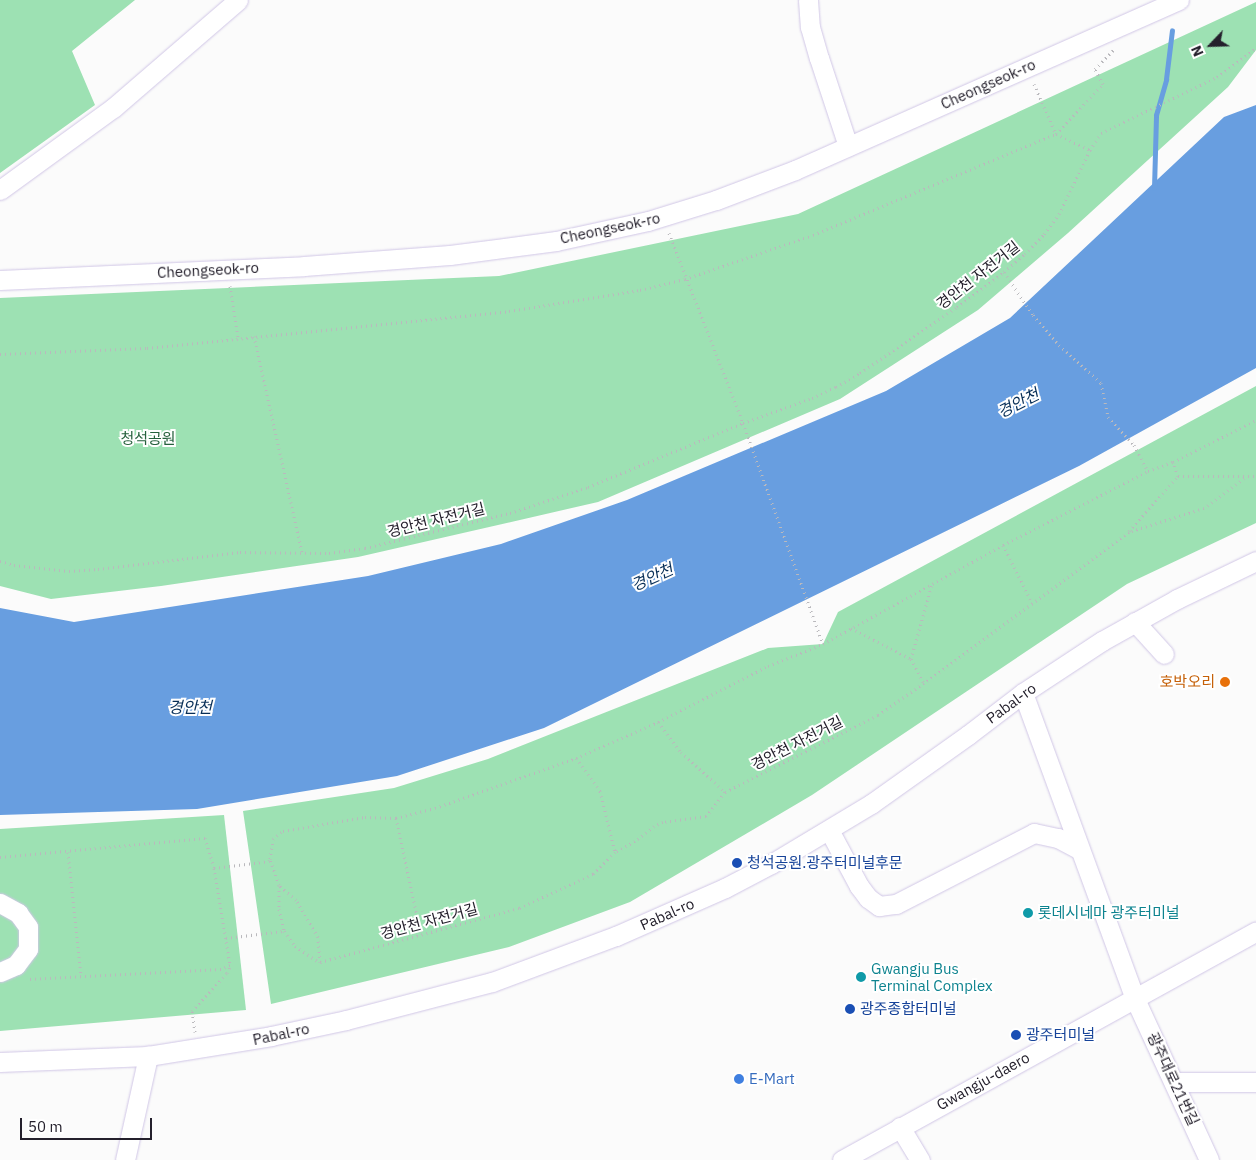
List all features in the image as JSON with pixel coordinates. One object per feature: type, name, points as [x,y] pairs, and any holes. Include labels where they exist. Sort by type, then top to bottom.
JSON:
[{"type":"street","points":[[0,190],[112,108],[238,0]]},
{"type":"street","points":[[808,0],[810,27],[816,50],[848,146]]},
{"type":"street","name":"Cheongseok-ro","points":[[0,280],[227,269],[450,255],[556,241],[663,217],[754,186],[1026,67],[1152,5],[1179,0]]},
{"type":"street","name":"Pabal-ro","points":[[0,1062],[148,1056],[198,1049],[346,1020],[492,982],[616,936],[725,888],[771,864],[870,804],[960,741],[1023,693],[1102,641],[1177,599],[1256,561]]},
{"type":"street","points":[[1135,622],[1164,654]]},
{"type":"street","name":"광주대로21번길","points":[[1023,693],[1135,999],[1175,1082],[1209,1160]]},
{"type":"street","points":[[829,830],[859,886],[868,898],[879,906],[896,904],[1034,833],[1058,838],[1079,849]]},
{"type":"street","points":[[0,904],[18,913],[28,927],[28,949],[16,965],[0,972]]},
{"type":"street","name":"Gwangju-daero","points":[[842,1160],[1256,931]]},
{"type":"street","points":[[125,1160],[148,1056]]},
{"type":"street","points":[[1175,1082],[1256,1082]]},
{"type":"street","points":[[900,1127],[920,1160]]},
{"type":"path","points":[[0,354],[147,348],[238,337],[509,311],[640,290],[685,279],[813,235],[1056,134],[1103,84],[1095,69],[1121,43]]},
{"type":"path","name":"경안천 자전거길","points":[[0,562],[14,566],[68,571],[240,552],[329,553],[365,548],[510,513],[588,487],[742,423],[836,388],[1004,272],[1044,234],[1059,214],[1090,150],[1102,133],[1217,77],[1256,48]]},
{"type":"path","points":[[1026,67],[1056,134],[1090,150]]},
{"type":"path","points":[[663,217],[685,279],[742,423],[823,644]]},
{"type":"path","points":[[227,269],[238,337]]},
{"type":"path","points":[[1004,272],[1033,315],[1059,344],[1101,383],[1108,417],[1134,445],[1148,472]]},
{"type":"path","points":[[254,336],[302,553]]},
{"type":"path","points":[[320,962],[295,946],[284,931],[279,909],[279,885],[270,859],[273,839],[283,832],[365,817],[396,818],[435,808],[576,758],[658,722],[768,666],[823,644],[1003,545],[1256,420]]},
{"type":"path","points":[[1173,462],[1178,476]]},
{"type":"path","points":[[1178,476],[1244,478]]},
{"type":"path","points":[[1129,532],[1178,476]]},
{"type":"path","name":"경안천 자전거길","points":[[320,962],[519,908],[593,874],[614,852],[635,842],[654,826],[663,822],[706,816],[725,792],[878,715],[1129,532],[1204,508],[1244,478],[1256,476]]},
{"type":"path","points":[[1003,545],[1032,603]]},
{"type":"path","points":[[911,659],[932,583]]},
{"type":"path","points":[[850,628],[911,659],[924,683]]},
{"type":"path","points":[[658,722],[681,752],[725,792]]},
{"type":"path","points":[[576,758],[600,791],[614,852]]},
{"type":"path","points":[[396,818],[421,936]]},
{"type":"path","points":[[0,857],[205,838],[214,868],[230,965],[227,973],[192,1012],[198,1049]]},
{"type":"path","points":[[68,852],[81,976]]},
{"type":"path","points":[[214,868],[270,859]]},
{"type":"path","points":[[279,885],[296,900],[318,937],[320,962]]},
{"type":"path","points":[[226,938],[284,931]]},
{"type":"path","points":[[26,979],[221,970],[230,965]]},
{"type":"green space","points":[[0,0],[135,0],[72,51],[95,105],[0,173]]},
{"type":"green space","name":"청석공원","points":[[1256,2],[1256,50],[1228,87],[1068,233],[978,310],[840,399],[598,502],[358,557],[161,586],[51,599],[0,586],[0,298],[499,276],[798,214]]},
{"type":"green space","points":[[1256,386],[1256,523],[1127,584],[812,795],[630,902],[509,947],[271,1004],[243,811],[394,788],[488,759],[768,648],[823,644],[838,612]]},
{"type":"green space","points":[[224,815],[246,1010],[0,1031],[0,829]]},
{"type":"water","name":"경안천","points":[[1256,105],[1256,368],[1079,466],[544,728],[397,776],[197,809],[0,815],[0,608],[74,622],[368,576],[501,544],[627,500],[886,391],[1010,318],[1224,117]]},
{"type":"waterway","points":[[1154,188],[1156,115],[1166,79],[1172,30]]},
{"type":"place","name":"호박오리","points":[[1225,682]]},
{"type":"place","name":"청석공원.광주터미널후문","points":[[737,863]]},
{"type":"place","name":"롯데시네마 광주터미널","points":[[1028,913]]},
{"type":"place","name":"Gwangju Bus Terminal Complex","points":[[861,977]]},
{"type":"place","name":"광주종합터미널","points":[[850,1009]]},
{"type":"place","name":"광주터미널","points":[[1016,1035]]},
{"type":"place","name":"E-Mart","points":[[739,1079]]}]
